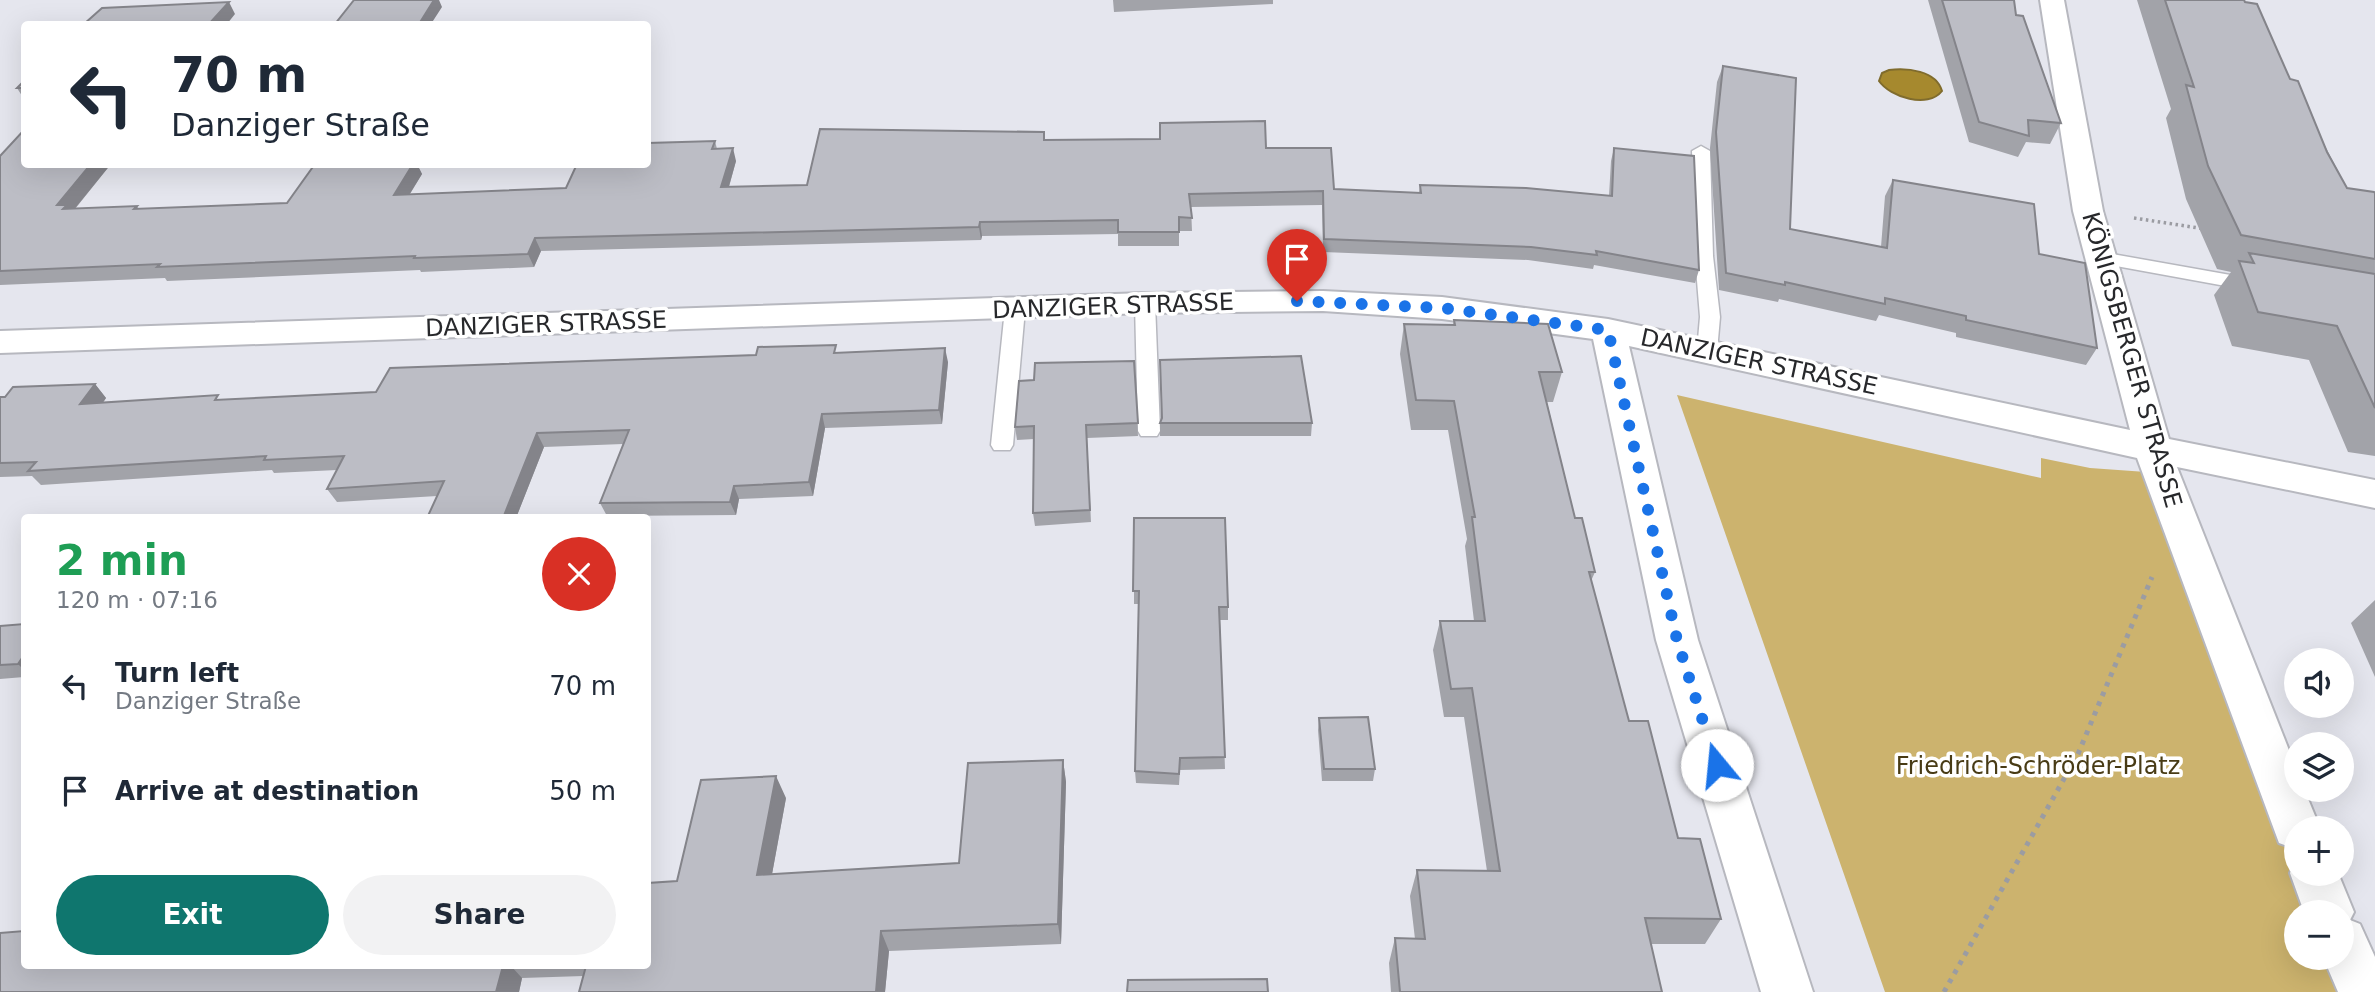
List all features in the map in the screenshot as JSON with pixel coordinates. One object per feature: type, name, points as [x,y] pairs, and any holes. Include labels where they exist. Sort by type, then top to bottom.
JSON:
[{"type":"street","name":"KÖNIGSBERGER STRASSE","points":[[2052,0],[2088,211],[2160,473],[2291,816]]},
{"type":"street","name":"DANZIGER STRASSE","points":[[0,342],[1145,303],[1323,301],[1442,308],[1608,330],[2375,494]]},
{"type":"street","points":[[1608,330],[1677,640],[1787,992]]},
{"type":"street","points":[[2354,969],[2364,992]]},
{"type":"lane","points":[[1701,151],[1704,256],[1710,317],[1707,351]]},
{"type":"lane","points":[[2101,258],[2273,288]]},
{"type":"lane","points":[[1145,303],[1149,431]]},
{"type":"lane","points":[[1002,445],[1015,309]]},
{"type":"path","points":[[2088,211],[2211,230]]},
{"type":"path","points":[[1944,992],[2078,754],[2155,569]]},
{"type":"green space","name":"Friedrich-Schröder-Platz","points":[[1677,395],[2041,478],[2041,458],[2090,468],[2160,473],[2291,816],[2284,816],[2284,886],[2306,886],[2317,900],[2284,900],[2284,970],[2346,970],[2353,992],[1885,992]]},
{"type":"shaded area","points":[[1889,70],[1920,72],[1934,79],[1942,91],[1928,99],[1900,96],[1879,81],[1882,73]]},
{"type":"building","points":[[354,0],[434,0],[421,21],[337,21]]},
{"type":"building","points":[[1942,0],[2014,0],[2016,15],[2023,16],[2061,123],[2028,120],[2029,136],[1979,122]]},
{"type":"building","points":[[2165,0],[2244,0],[2257,4],[2290,79],[2298,81],[2327,152],[2347,188],[2375,193],[2375,259],[2241,235],[2208,166],[2186,85],[2194,87]]},
{"type":"building","points":[[229,2],[212,21],[87,21],[102,8]]},
{"type":"building","points":[[1723,66],[1796,78],[1790,229],[1887,248],[1893,180],[2034,204],[2039,254],[2085,263],[2097,348],[1966,320],[1966,316],[1885,298],[1885,304],[1785,282],[1785,285],[1726,273],[1716,132]]},
{"type":"building","points":[[1265,121],[1266,148],[1331,148],[1334,189],[1421,193],[1420,185],[1526,188],[1612,196],[1614,148],[1694,156],[1699,270],[1596,251],[1597,255],[1531,247],[1324,239],[1323,191],[1189,194],[1192,218],[1179,217],[1179,232],[1118,232],[1118,220],[980,222],[979,227],[535,238],[528,254],[0,271],[0,156],[21,133],[21,168],[88,168],[57,205],[67,205],[63,209],[137,206],[134,209],[287,203],[312,168],[411,168],[394,195],[566,188],[575,168],[651,168],[651,143],[715,141],[712,149],[733,148],[721,187],[807,185],[820,129],[1044,132],[1044,140],[1160,139],[1160,123]]},
{"type":"building","points":[[2249,253],[2375,274],[2375,408],[2337,326],[2258,312],[2239,261],[2254,263]]},
{"type":"building","points":[[1454,320],[1548,324],[1562,372],[1539,372],[1575,518],[1582,518],[1595,572],[1589,572],[1629,721],[1648,721],[1678,838],[1700,839],[1721,919],[1645,918],[1662,992],[1400,992],[1395,938],[1425,939],[1417,870],[1500,871],[1472,688],[1451,689],[1440,621],[1485,621],[1472,517],[1475,517],[1454,401],[1416,400],[1404,324],[1455,325]]},
{"type":"building","points":[[836,345],[834,353],[945,348],[939,410],[822,414],[809,482],[734,486],[730,502],[600,503],[629,430],[537,433],[505,514],[429,514],[444,481],[327,489],[344,456],[264,460],[266,456],[28,471],[36,462],[0,463],[0,397],[5,397],[13,387],[95,384],[80,404],[218,395],[215,400],[376,392],[390,368],[756,355],[758,347]]},
{"type":"building","points":[[1301,356],[1312,423],[1160,423],[1160,360]]},
{"type":"building","points":[[1134,361],[1138,423],[1086,425],[1090,510],[1033,513],[1034,426],[1015,427],[1019,381],[1034,380],[1035,363]]},
{"type":"building","points":[[1134,518],[1225,518],[1228,607],[1219,607],[1225,757],[1180,758],[1179,774],[1135,771],[1139,591],[1133,591]]},
{"type":"building","points":[[21,624],[21,660],[18,664],[0,665],[0,626]]},
{"type":"building","points":[[1368,717],[1375,769],[1324,769],[1319,718]]},
{"type":"building","points":[[1063,760],[1058,924],[881,931],[876,992],[579,992],[585,969],[651,969],[651,883],[677,881],[701,780],[776,776],[757,875],[959,863],[968,763]]},
{"type":"building","points":[[21,931],[21,969],[502,969],[496,992],[0,992],[0,933]]},
{"type":"building","points":[[1267,979],[1268,992],[1127,992],[1128,980]]},
{"type":"route","points":[[1297,301],[1442,308],[1608,330],[1677,640],[1717,765]]}]
